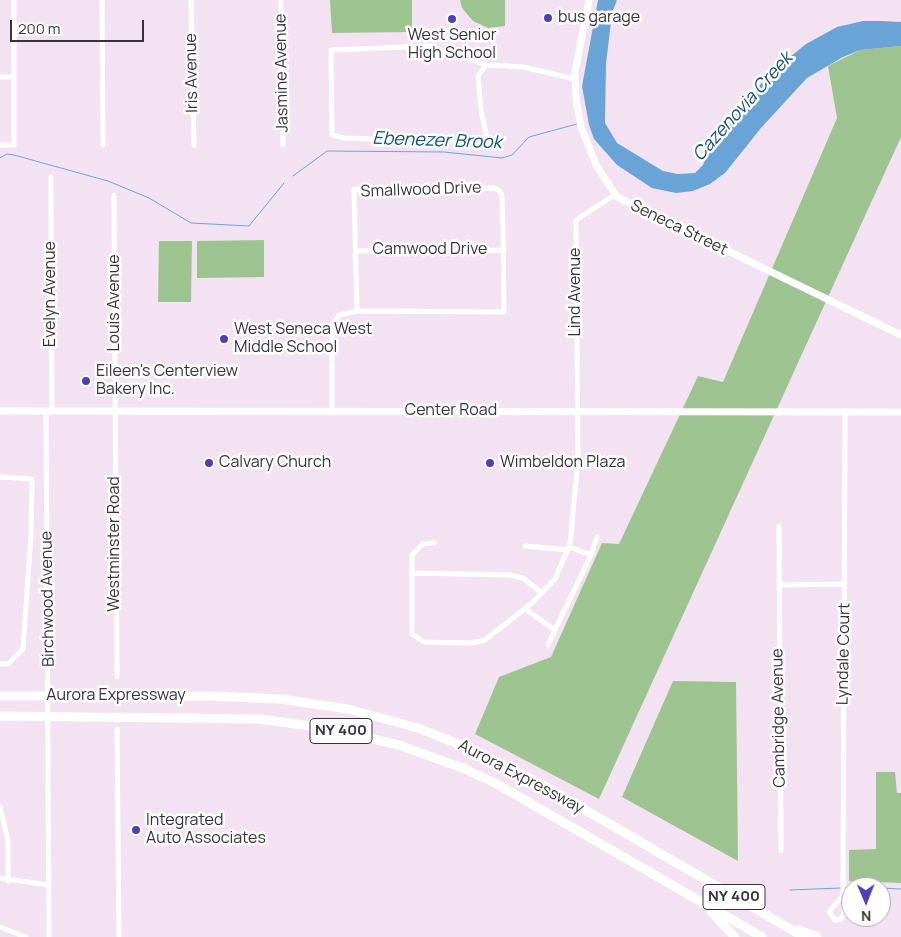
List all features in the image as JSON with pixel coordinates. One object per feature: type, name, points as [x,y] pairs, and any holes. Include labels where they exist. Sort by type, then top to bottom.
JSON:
[{"type":"highway","name":"Aurora Expressway","points":[[0,696],[251,697],[348,709],[418,728],[501,763],[804,937]]},
{"type":"highway","name":"Aurora Expressway","points":[[0,716],[232,718],[295,723],[331,729],[399,745],[465,769],[525,799],[762,937]]},
{"type":"highway","points":[[683,891],[717,917],[734,937]]},
{"type":"highway","points":[[780,923],[818,937]]},
{"type":"main road","name":"Seneca Street","points":[[589,0],[575,80],[576,99],[581,126],[596,164],[617,197],[901,335]]},
{"type":"main road","name":"Center Road","points":[[0,411],[901,412]]},
{"type":"street","points":[[0,145],[14,145],[14,0]]},
{"type":"street","points":[[102,0],[103,145]]},
{"type":"street","name":"Iris Avenue","points":[[192,0],[194,145]]},
{"type":"street","name":"Jasmine Avenue","points":[[281,0],[283,145]]},
{"type":"street","points":[[486,64],[478,76],[481,110],[487,138],[442,141],[344,138],[332,135],[331,50],[430,46],[486,64],[523,67],[575,80]]},
{"type":"street","points":[[0,77],[14,77]]},
{"type":"street","name":"Evelyn Avenue","points":[[49,411],[51,177]]},
{"type":"street","name":"Smallwood Drive","points":[[356,251],[354,189],[494,188],[501,193],[504,250]]},
{"type":"street","name":"Lind Avenue","points":[[576,411],[576,220],[616,194]]},
{"type":"street","name":"Louis Avenue","points":[[114,195],[115,411]]},
{"type":"street","points":[[332,410],[332,327],[339,315],[357,311],[504,312],[504,250]]},
{"type":"street","name":"Camwood Drive","points":[[356,251],[504,250]]},
{"type":"street","points":[[356,251],[357,311]]},
{"type":"street","name":"Birchwood Avenue","points":[[49,411],[50,937]]},
{"type":"street","name":"Westminster Road","points":[[115,411],[117,676]]},
{"type":"street","points":[[434,543],[423,544],[412,556],[412,634],[424,642],[471,643],[485,640],[542,593],[554,579],[568,548],[578,460],[576,411]]},
{"type":"street","name":"Lyndale Court","points":[[843,877],[845,412]]},
{"type":"street","points":[[0,477],[32,479],[31,534],[23,649],[8,664],[0,664]]},
{"type":"street","name":"Cambridge Avenue","points":[[779,526],[781,851]]},
{"type":"street","points":[[548,645],[592,555],[597,537]]},
{"type":"street","points":[[525,546],[568,548],[592,555]]},
{"type":"street","points":[[411,572],[510,575],[523,578],[542,593]]},
{"type":"street","points":[[778,585],[845,584]]},
{"type":"street","points":[[525,608],[555,630]]},
{"type":"street","points":[[117,729],[118,937]]},
{"type":"street","points":[[0,807],[8,841],[8,881]]},
{"type":"street","points":[[0,878],[8,881],[49,885]]},
{"type":"street","name":"Lyndale Court","points":[[843,894],[844,914],[841,919],[835,920],[830,912],[843,894]]},
{"type":"street","points":[[0,927],[26,937]]},
{"type":"green space","points":[[330,0],[412,0],[412,32],[332,33]]},
{"type":"green space","points":[[460,0],[505,0],[505,26],[488,28],[473,21],[462,8]]},
{"type":"green space","points":[[901,46],[901,137],[599,799],[475,734],[499,677],[551,657],[602,543],[619,544],[698,376],[723,382],[837,118],[828,66],[860,50]]},
{"type":"green space","points":[[264,240],[264,277],[197,278],[197,241]]},
{"type":"green space","points":[[159,241],[192,241],[191,302],[158,302]]},
{"type":"green space","points":[[673,681],[736,682],[738,861],[622,797]]},
{"type":"green space","points":[[876,772],[895,772],[897,793],[901,793],[901,883],[891,883],[891,877],[849,877],[849,850],[876,849]]},
{"type":"water","name":"Cazenovia Creek","points":[[598,0],[617,0],[612,13],[606,64],[605,123],[617,143],[663,171],[678,174],[695,173],[703,165],[711,146],[769,74],[806,44],[837,27],[863,21],[881,21],[901,22],[901,46],[860,50],[843,57],[807,78],[761,128],[725,173],[710,184],[693,191],[676,193],[652,188],[617,165],[594,139],[589,125],[582,86]]},
{"type":"waterway","name":"Ebenezer Brook","points":[[293,176],[327,151],[444,152],[502,158],[512,155],[529,137],[577,124]]},
{"type":"waterway","name":"Ebenezer Brook","points":[[0,158],[7,154],[14,155],[108,181],[149,198],[191,223],[249,226],[284,183]]},
{"type":"waterway","points":[[790,890],[841,888]]},
{"type":"waterway","points":[[891,888],[901,889]]},
{"type":"place","name":"bus garage","points":[[548,18]]},
{"type":"place","name":"West Senior High School","points":[[452,19]]},
{"type":"place","name":"West Seneca West Middle School","points":[[224,339]]},
{"type":"place","name":"Eileen's Centerview Bakery Inc.","points":[[86,381]]},
{"type":"place","name":"Calvary Church","points":[[209,463]]},
{"type":"place","name":"Wimbeldon Plaza","points":[[490,463]]},
{"type":"place","name":"Integrated Auto Associates","points":[[136,830]]}]
